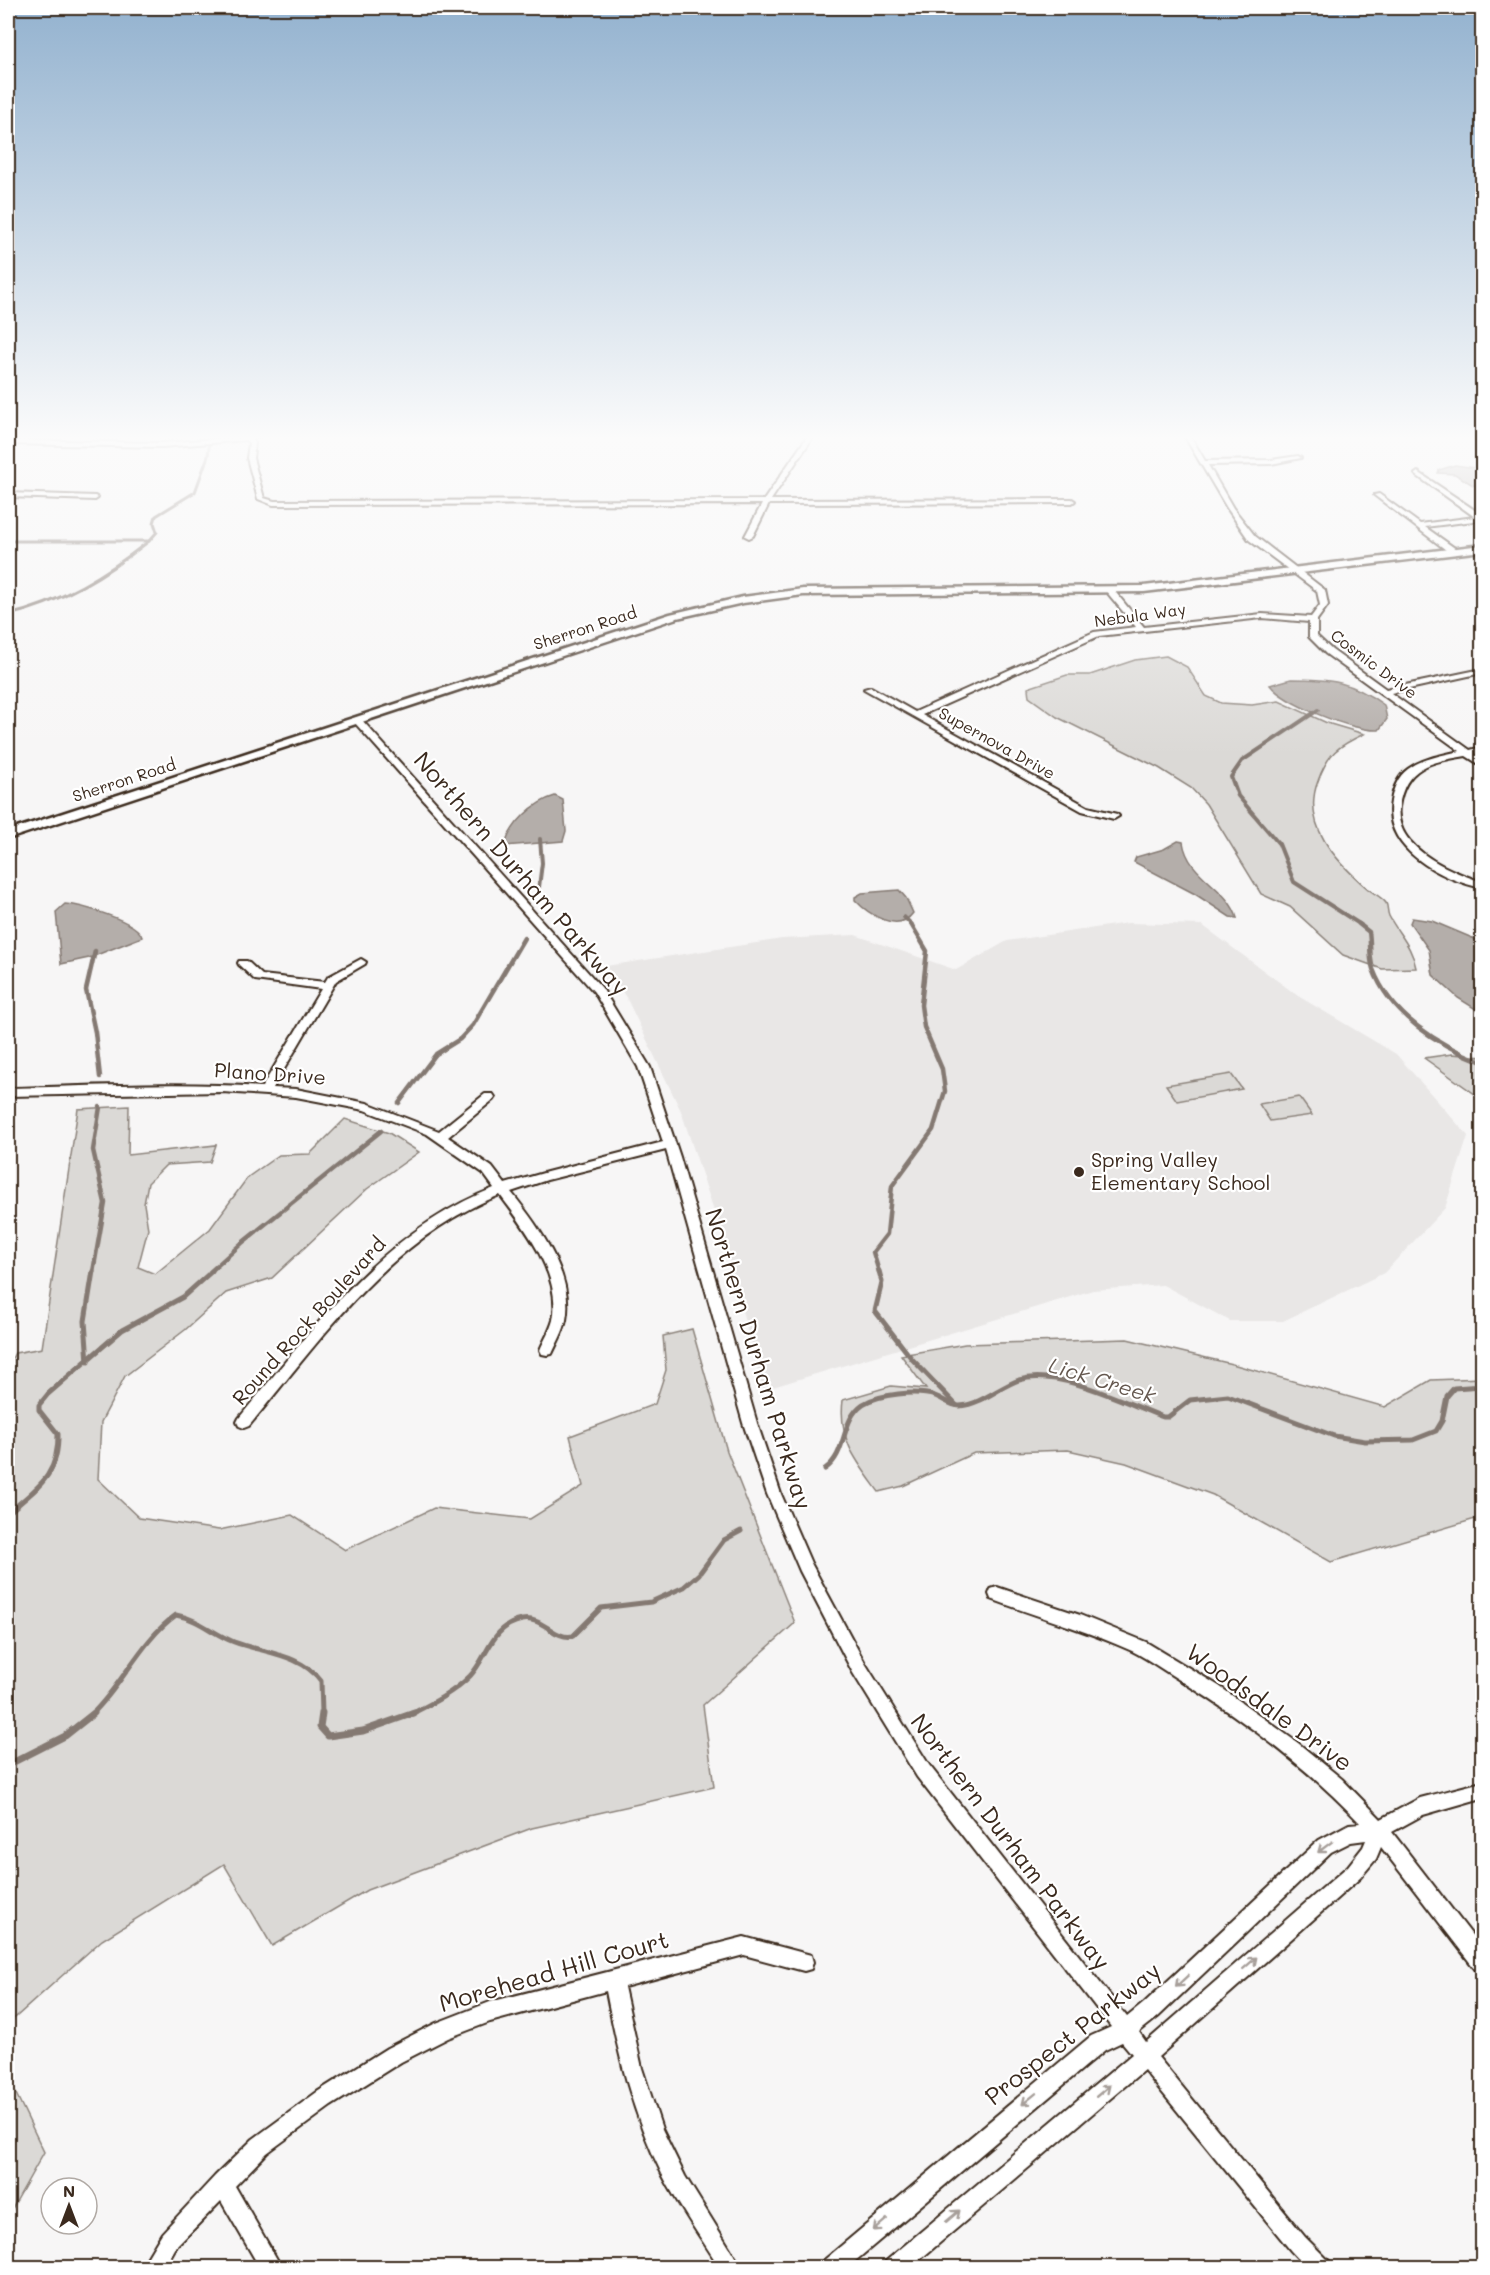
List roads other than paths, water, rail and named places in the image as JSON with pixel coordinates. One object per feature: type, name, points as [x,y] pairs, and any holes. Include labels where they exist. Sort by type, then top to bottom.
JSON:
[{"type":"main road","name":"Sherron Road","points":[[8,835],[674,616],[747,599],[823,591],[1109,590],[1167,587],[1482,548]]},
{"type":"street","name":"Cosmic Drive","points":[[1259,543],[1298,571],[1323,594],[1324,604],[1313,620],[1313,637],[1321,645],[1482,763]]},
{"type":"street","points":[[1442,543],[1453,551]]},
{"type":"street","points":[[1109,590],[1141,628]]},
{"type":"street","name":"Nebula Way","points":[[915,715],[1090,637],[1141,628],[1262,616],[1313,620]]},
{"type":"street","points":[[1384,692],[1482,671]]},
{"type":"street","name":"Supernova Drive","points":[[868,689],[1085,809],[1114,816]]},
{"type":"street","name":"Northern Durham Parkway","points":[[358,721],[598,990],[644,1067],[750,1423],[788,1531],[830,1617],[923,1771],[1125,2031],[1298,2244],[1322,2268]]},
{"type":"street","points":[[1482,750],[1432,761],[1413,769],[1402,779],[1392,818],[1396,830],[1421,855],[1445,870],[1482,885]]},
{"type":"street","points":[[266,1090],[332,979],[361,962]]},
{"type":"street","points":[[243,963],[260,978],[327,986]]},
{"type":"street","name":"Plano Drive","points":[[8,1092],[266,1090],[303,1093],[368,1106],[441,1136],[507,1188],[539,1239],[558,1295],[560,1318],[547,1350]]},
{"type":"street","points":[[441,1136],[489,1097]]},
{"type":"street","name":"Round Rock Boulevard","points":[[244,1422],[360,1286],[391,1255],[444,1217],[507,1188],[669,1145]]},
{"type":"street","name":"Woodsdale Drive","points":[[997,1594],[1080,1622],[1140,1647],[1177,1668],[1292,1749],[1336,1785],[1379,1830],[1482,1962]]},
{"type":"street","name":"Prospect Parkway","points":[[830,2268],[1098,2043],[1125,2031],[1151,2010],[1325,1846],[1349,1833],[1379,1830],[1420,1807],[1482,1790]]},
{"type":"street","points":[[893,2268],[1145,2055],[1354,1872],[1370,1853],[1379,1830]]},
{"type":"street","name":"Morehead Hill Court","points":[[151,2268],[169,2240],[222,2183],[261,2146],[324,2099],[443,2030],[490,2012],[744,1946],[804,1962]]},
{"type":"street","points":[[613,1979],[626,2047],[640,2096],[663,2156],[732,2268]]},
{"type":"street","points":[[222,2183],[272,2268]]},
{"type":"waterway","points":[[8,615],[28,610],[83,586],[146,543]]},
{"type":"waterway","points":[[1318,710],[1242,761],[1231,777],[1238,796],[1279,844],[1294,882],[1361,925]]},
{"type":"waterway","points":[[539,887],[542,863],[540,839]]},
{"type":"waterway","points":[[904,917],[911,924]]},
{"type":"waterway","points":[[879,1272],[873,1252],[887,1234],[892,1186],[933,1130],[945,1091],[942,1069],[924,1027],[921,1005],[927,951],[911,924]]},
{"type":"waterway","points":[[1359,924],[1369,932],[1373,969],[1391,1001],[1403,1014],[1433,1037],[1482,1062]]},
{"type":"waterway","points":[[399,1103],[436,1054],[460,1039],[473,1025],[524,938]]},
{"type":"waterway","points":[[95,951],[86,990],[95,1032],[100,1077]]},
{"type":"waterway","points":[[93,1272],[105,1203],[93,1150],[100,1107]]},
{"type":"waterway","points":[[210,1272],[242,1243],[381,1131]]},
{"type":"waterway","points":[[88,1360],[85,1321],[93,1271]]},
{"type":"waterway","points":[[88,1360],[122,1330],[183,1297],[212,1271]]},
{"type":"waterway","points":[[879,1271],[882,1282],[875,1311],[912,1359],[956,1405]]},
{"type":"waterway","points":[[8,1513],[37,1488],[55,1461],[58,1434],[39,1410],[39,1405],[48,1394],[88,1360]]},
{"type":"waterway","name":"Lick Creek","points":[[825,1469],[837,1454],[856,1411],[870,1401],[898,1394],[927,1394],[960,1406],[983,1399],[1019,1380],[1053,1379],[1092,1389],[1163,1417],[1168,1417],[1190,1400],[1228,1396],[1334,1436],[1365,1441],[1413,1440],[1436,1431],[1442,1421],[1447,1396],[1454,1388],[1482,1386]]},
{"type":"waterway","name":"Lick Creek","points":[[411,1714],[442,1698],[470,1676],[497,1635],[512,1623],[522,1620],[536,1621],[560,1635],[573,1636],[601,1608],[651,1602],[684,1587],[699,1574],[724,1540],[741,1531]]},
{"type":"waterway","name":"Lick Creek","points":[[92,1714],[152,1637],[176,1615],[199,1623],[234,1642],[303,1665],[321,1681],[322,1713]]},
{"type":"waterway","name":"Lick Creek","points":[[8,1765],[65,1736],[94,1713]]},
{"type":"waterway","name":"Lick Creek","points":[[322,1713],[320,1727],[328,1736],[363,1731],[414,1713]]},
{"type":"place","name":"Spring Valley Elementary School","points":[[1079,1172]]}]
